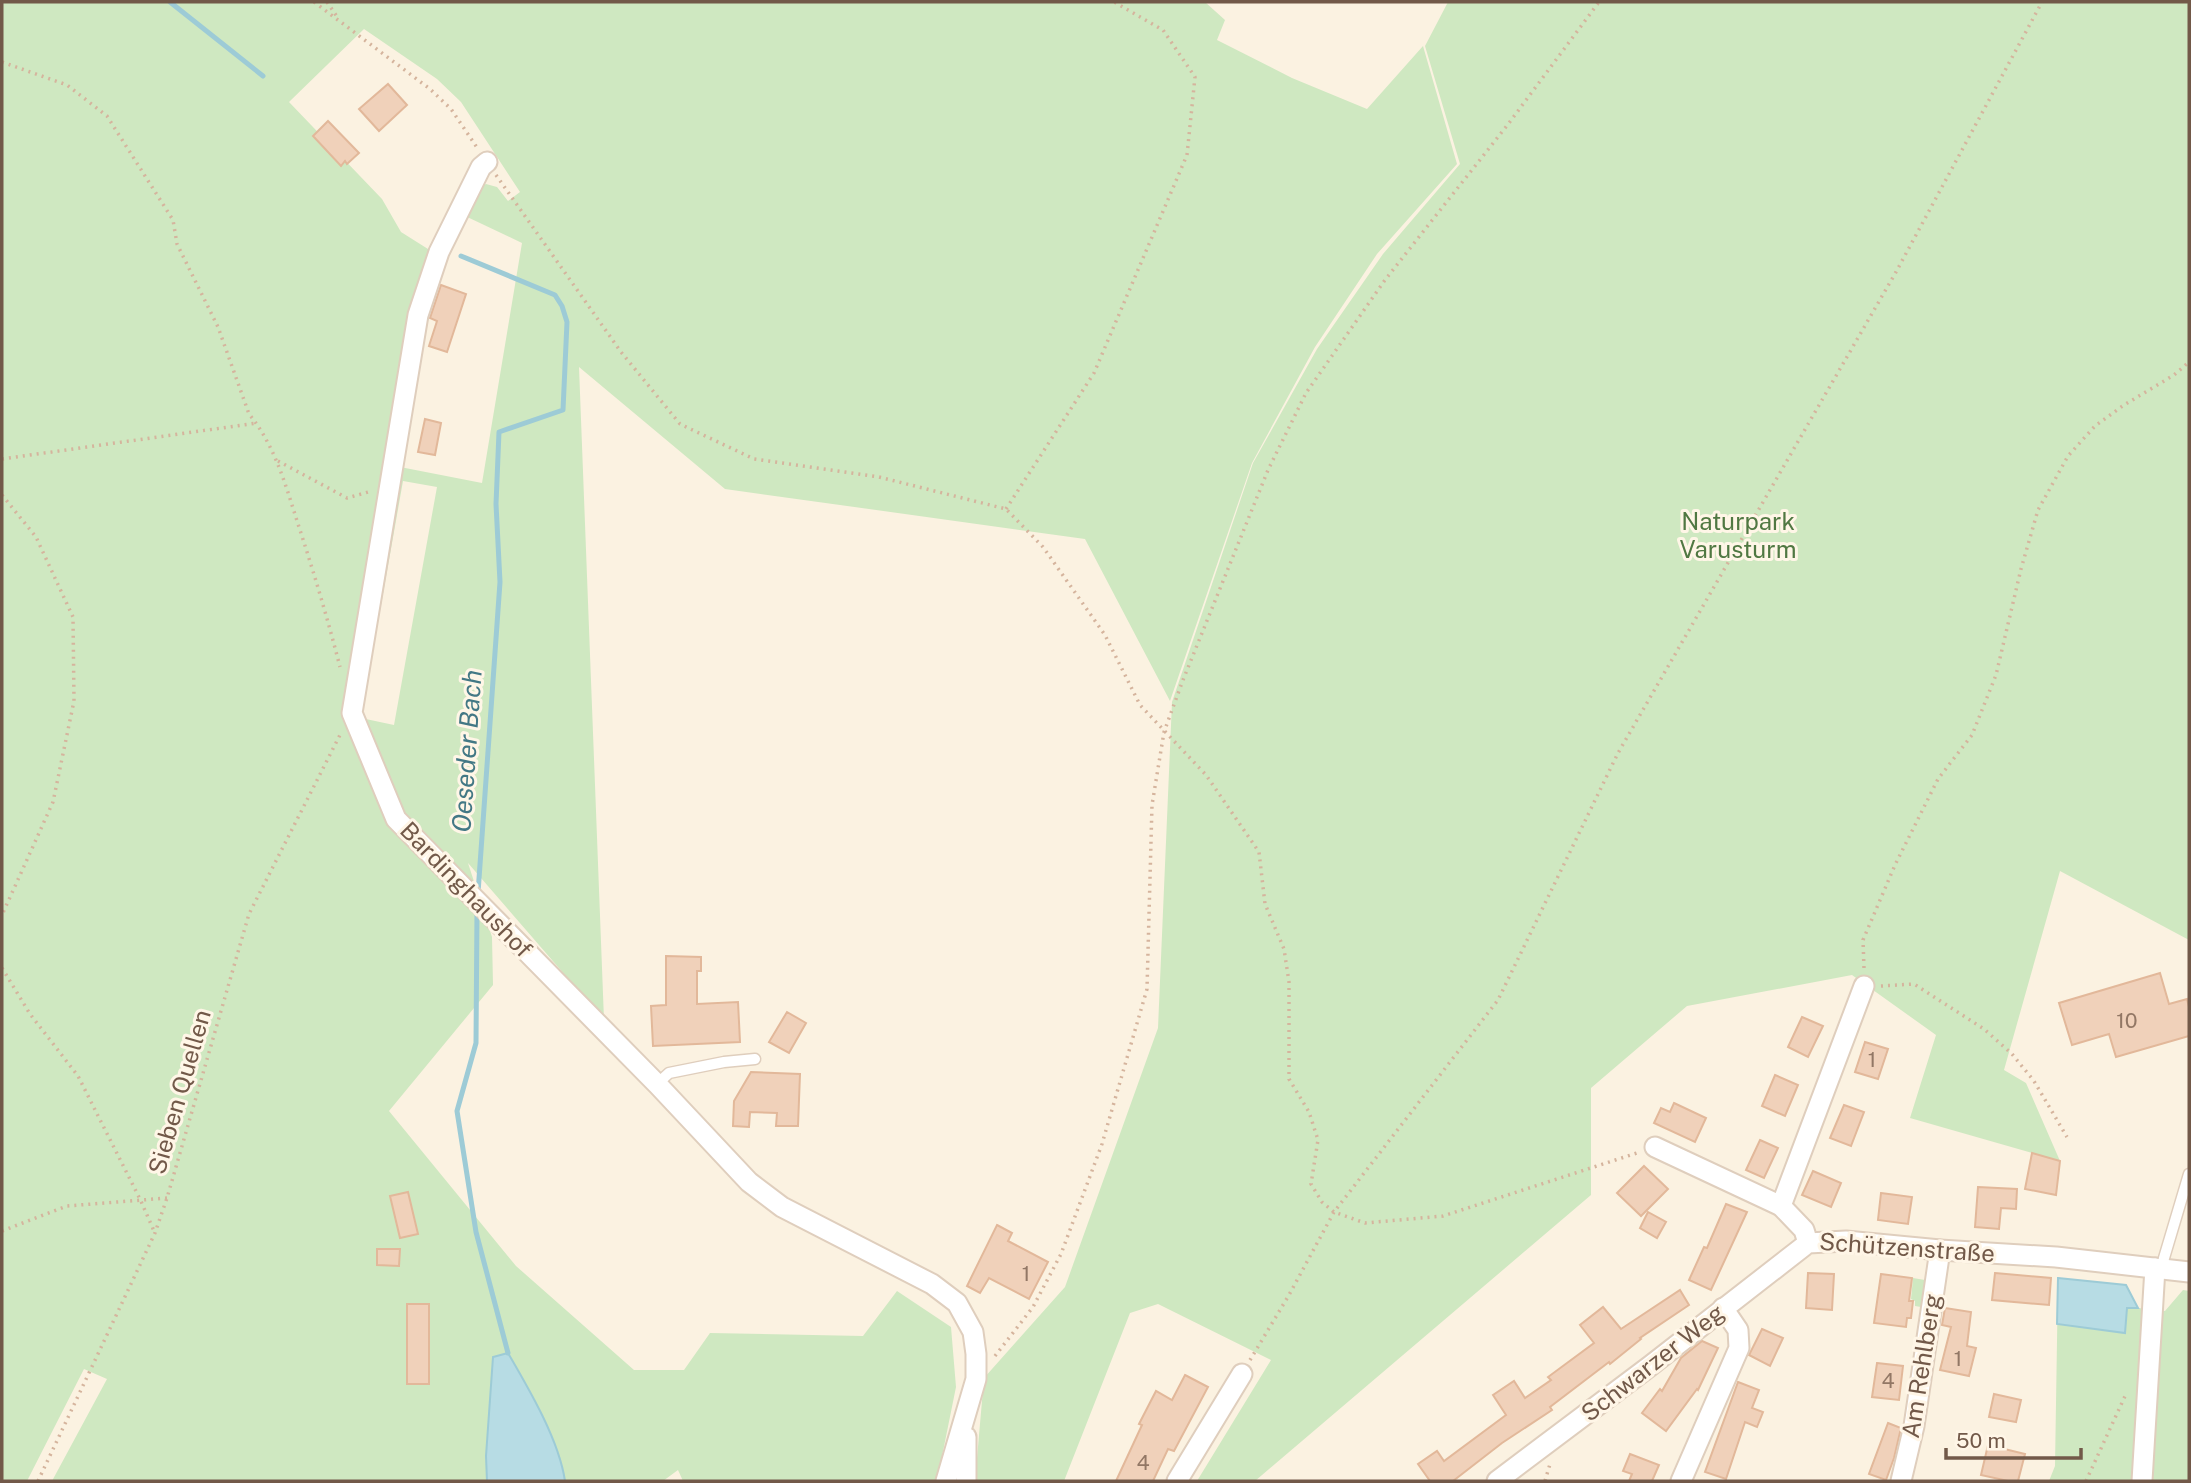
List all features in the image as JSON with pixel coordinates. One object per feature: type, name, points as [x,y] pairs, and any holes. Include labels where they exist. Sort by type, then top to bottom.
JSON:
[{"type":"street","points":[[352,713],[418,315],[439,252],[481,167],[487,162]]},
{"type":"street","name":"Bardinghaushof","points":[[352,713],[397,819],[657,1084],[749,1182],[782,1207],[932,1284],[957,1303],[973,1332],[976,1354],[976,1379],[966,1414]]},
{"type":"street","points":[[1781,1206],[1864,986]]},
{"type":"street","name":"Schützenstraße","points":[[1655,1147],[1781,1206],[1804,1230],[1808,1242],[1846,1241],[2189,1272]]},
{"type":"street","name":"Schwarzer Weg","points":[[1497,1481],[1808,1242]]},
{"type":"street","name":"Am Rehlberg","points":[[1901,1481],[1914,1426],[1940,1250]]},
{"type":"street","points":[[2141,1481],[2159,1269]]},
{"type":"street","points":[[1681,1481],[1739,1348],[1738,1330],[1723,1308]]},
{"type":"street","points":[[1177,1481],[1242,1374]]},
{"type":"street","points":[[946,1481],[966,1414]]},
{"type":"street","points":[[965,1481],[966,1414]]},
{"type":"lane","points":[[657,1084],[669,1073],[755,1059]]},
{"type":"lane","points":[[2159,1269],[2189,1174]]},
{"type":"path","points":[[314,2],[430,89],[451,109],[621,352],[680,424],[754,459],[879,477],[1006,509],[1043,547],[1105,635],[1140,705],[1206,775],[1259,852],[1265,904],[1284,949],[1289,982],[1289,1079],[1309,1112],[1318,1140],[1311,1184],[1322,1202],[1334,1212],[1364,1223],[1443,1216],[1655,1147]]},
{"type":"path","points":[[327,2],[342,23]]},
{"type":"path","points":[[1006,509],[1094,373],[1187,155],[1195,76],[1163,30],[1114,2]]},
{"type":"path","points":[[976,1379],[1033,1307],[1060,1254],[1106,1131],[1147,989],[1152,805],[1164,732],[1182,680],[1268,470],[1306,393],[1385,280],[1509,123],[1599,2]]},
{"type":"path","points":[[1242,1374],[1334,1212],[1498,1000],[1618,753],[1896,271],[2042,2]]},
{"type":"path","points":[[2,62],[67,85],[107,116],[173,220],[177,244],[218,327],[249,414],[257,423],[277,460],[325,608],[342,674]]},
{"type":"path","points":[[2067,1138],[2034,1082],[2012,1054],[1984,1029],[1914,984],[1864,986],[1863,940],[1895,865],[1938,779],[1972,735],[1996,675],[2038,510],[2068,456],[2095,426],[2174,375],[2189,362]]},
{"type":"path","points":[[2,459],[257,423]]},
{"type":"path","points":[[277,460],[347,498],[391,485]]},
{"type":"path","points":[[2,495],[36,537],[73,617],[75,701],[53,802],[2,915]]},
{"type":"path","name":"Sieben Quellen","points":[[38,1481],[155,1233],[249,914],[352,713]]},
{"type":"path","points":[[2,968],[30,1014],[78,1076],[155,1233]]},
{"type":"path","points":[[2,1231],[66,1206],[167,1198]]},
{"type":"path","points":[[2086,1481],[2126,1394]]},
{"type":"green space","points":[[2,2],[1205,2],[1225,20],[1217,40],[1292,78],[1367,109],[1423,46],[1457,164],[1377,254],[1315,347],[1252,463],[1170,701],[1085,539],[725,489],[579,367],[604,1020],[468,863],[492,937],[493,985],[389,1111],[516,1266],[634,1370],[684,1370],[710,1333],[863,1336],[897,1291],[951,1327],[956,1387],[937,1481],[683,1481],[678,1470],[663,1481],[565,1481],[550,1432],[508,1353],[493,1358],[486,1456],[487,1481],[52,1481],[107,1379],[84,1369],[27,1481],[2,1481]],"holes":[[[364,29],[437,79],[461,102],[520,192],[508,201],[497,187],[486,184],[480,187],[463,215],[522,243],[482,483],[400,467],[430,257],[428,249],[401,232],[382,199],[289,102]],[[403,481],[437,487],[394,725],[361,718]]]},
{"type":"green space","name":"Naturpark Varusturm","points":[[1448,2],[2189,2],[2189,940],[2060,871],[2004,1070],[2026,1083],[2060,1161],[1910,1118],[1936,1035],[1852,975],[1687,1006],[1591,1088],[1591,1195],[1255,1481],[1197,1481],[1271,1360],[1158,1304],[1130,1313],[1064,1481],[975,1481],[984,1378],[1065,1287],[1158,1028],[1172,702],[1253,463],[1317,349],[1383,254],[1460,164],[1425,46]]},
{"type":"green space","points":[[1913,1278],[1931,1281],[1927,1308],[1915,1306],[1915,1301],[1911,1299]]},
{"type":"green space","points":[[2058,1278],[2126,1285],[2138,1308],[2165,1311],[2183,1290],[2189,1291],[2189,1481],[2049,1481],[2055,1466]]},
{"type":"water","points":[[2058,1278],[2126,1285],[2138,1308],[2127,1308],[2125,1333],[2057,1324]]},
{"type":"water","points":[[508,1353],[550,1432],[565,1481],[487,1481],[486,1456],[493,1357]]},
{"type":"building","points":[[388,84],[407,105],[379,131],[359,109]]},
{"type":"building","points":[[328,121],[359,153],[347,164],[345,161],[341,166],[313,136]]},
{"type":"building","points":[[441,285],[466,294],[447,352],[429,346],[437,321],[430,318]]},
{"type":"building","points":[[425,419],[441,423],[435,455],[418,452]]},
{"type":"building","points":[[666,956],[701,957],[701,971],[697,971],[697,1004],[738,1002],[740,1042],[653,1046],[651,1006],[666,1005]]},
{"type":"building","points":[[2160,973],[2169,1004],[2187,999],[2189,1036],[2116,1057],[2109,1034],[2072,1045],[2059,1003]]},
{"type":"building","points":[[787,1012],[806,1023],[789,1053],[769,1042]]},
{"type":"building","points":[[1802,1017],[1823,1026],[1808,1057],[1788,1047]]},
{"type":"building","points":[[1865,1042],[1888,1049],[1878,1079],[1855,1072]]},
{"type":"building","points":[[751,1072],[800,1074],[798,1126],[776,1126],[777,1113],[750,1112],[749,1127],[733,1126],[734,1101]]},
{"type":"building","points":[[1775,1075],[1798,1085],[1785,1116],[1762,1106]]},
{"type":"building","points":[[1674,1103],[1706,1118],[1695,1142],[1654,1123],[1661,1108],[1670,1112]]},
{"type":"building","points":[[1844,1105],[1864,1112],[1851,1146],[1830,1138]]},
{"type":"building","points":[[1760,1140],[1778,1148],[1764,1178],[1746,1170]]},
{"type":"building","points":[[2032,1153],[2060,1161],[2056,1195],[2025,1189]]},
{"type":"building","points":[[1644,1166],[1668,1189],[1641,1216],[1617,1193]]},
{"type":"building","points":[[1813,1171],[1841,1183],[1831,1207],[1802,1195]]},
{"type":"building","points":[[1978,1187],[2017,1189],[2016,1209],[2001,1208],[1999,1229],[1975,1227]]},
{"type":"building","points":[[408,1192],[418,1234],[400,1238],[390,1196]]},
{"type":"building","points":[[1881,1193],[1912,1197],[1908,1224],[1878,1220]]},
{"type":"building","points":[[1726,1204],[1747,1212],[1711,1290],[1689,1280],[1704,1247],[1707,1248]]},
{"type":"building","points":[[1648,1212],[1666,1222],[1657,1238],[1640,1228]]},
{"type":"building","points":[[997,1225],[1012,1233],[1008,1241],[1048,1262],[1029,1299],[989,1278],[980,1293],[967,1286]]},
{"type":"building","points":[[377,1249],[400,1249],[399,1266],[377,1265]]},
{"type":"building","points":[[1808,1273],[1834,1274],[1832,1310],[1806,1308]]},
{"type":"building","points":[[1995,1273],[2051,1278],[2049,1305],[1992,1300]]},
{"type":"building","points":[[1881,1274],[1912,1278],[1909,1301],[1913,1301],[1911,1318],[1907,1318],[1906,1327],[1874,1323]]},
{"type":"building","points":[[1680,1290],[1689,1305],[1640,1338],[1610,1364],[1609,1362],[1550,1407],[1552,1410],[1502,1443],[1453,1481],[1430,1481],[1418,1464],[1437,1451],[1444,1461],[1506,1415],[1493,1395],[1514,1381],[1525,1398],[1551,1380],[1548,1377],[1594,1343],[1580,1325],[1603,1307],[1621,1329]]},
{"type":"building","points":[[407,1304],[429,1304],[429,1384],[407,1384]]},
{"type":"building","points":[[1945,1308],[1971,1312],[1967,1346],[1976,1348],[1969,1376],[1940,1370],[1951,1327],[1942,1325]]},
{"type":"building","points":[[1762,1329],[1783,1338],[1770,1366],[1749,1355]]},
{"type":"building","points":[[1702,1341],[1718,1348],[1698,1390],[1666,1431],[1642,1413],[1660,1389],[1662,1391],[1681,1358]]},
{"type":"building","points":[[1877,1363],[1903,1366],[1899,1400],[1872,1397]]},
{"type":"building","points":[[1185,1375],[1208,1387],[1174,1451],[1168,1449],[1153,1481],[1116,1481],[1142,1425],[1139,1424],[1156,1391],[1172,1400]]},
{"type":"building","points":[[1738,1382],[1759,1390],[1752,1408],[1763,1412],[1757,1427],[1745,1422],[1726,1479],[1705,1472]]},
{"type":"building","points":[[1994,1394],[2021,1400],[2016,1422],[1989,1417]]},
{"type":"building","points":[[1888,1423],[1901,1428],[1886,1480],[1869,1474]]},
{"type":"building","points":[[1988,1445],[2025,1454],[2018,1481],[1981,1475]]},
{"type":"building","points":[[1630,1454],[1659,1465],[1652,1481],[1629,1481],[1632,1474],[1623,1471]]},
{"type":"waterway","name":"Oeseder Bach","points":[[170,2],[263,76]]},
{"type":"waterway","name":"Oeseder Bach","points":[[461,256],[555,295],[567,322],[563,410],[499,432],[496,504],[500,582],[478,893]]},
{"type":"waterway","name":"Oeseder Bach","points":[[477,910],[476,1043],[457,1111],[476,1232],[508,1353]]}]
